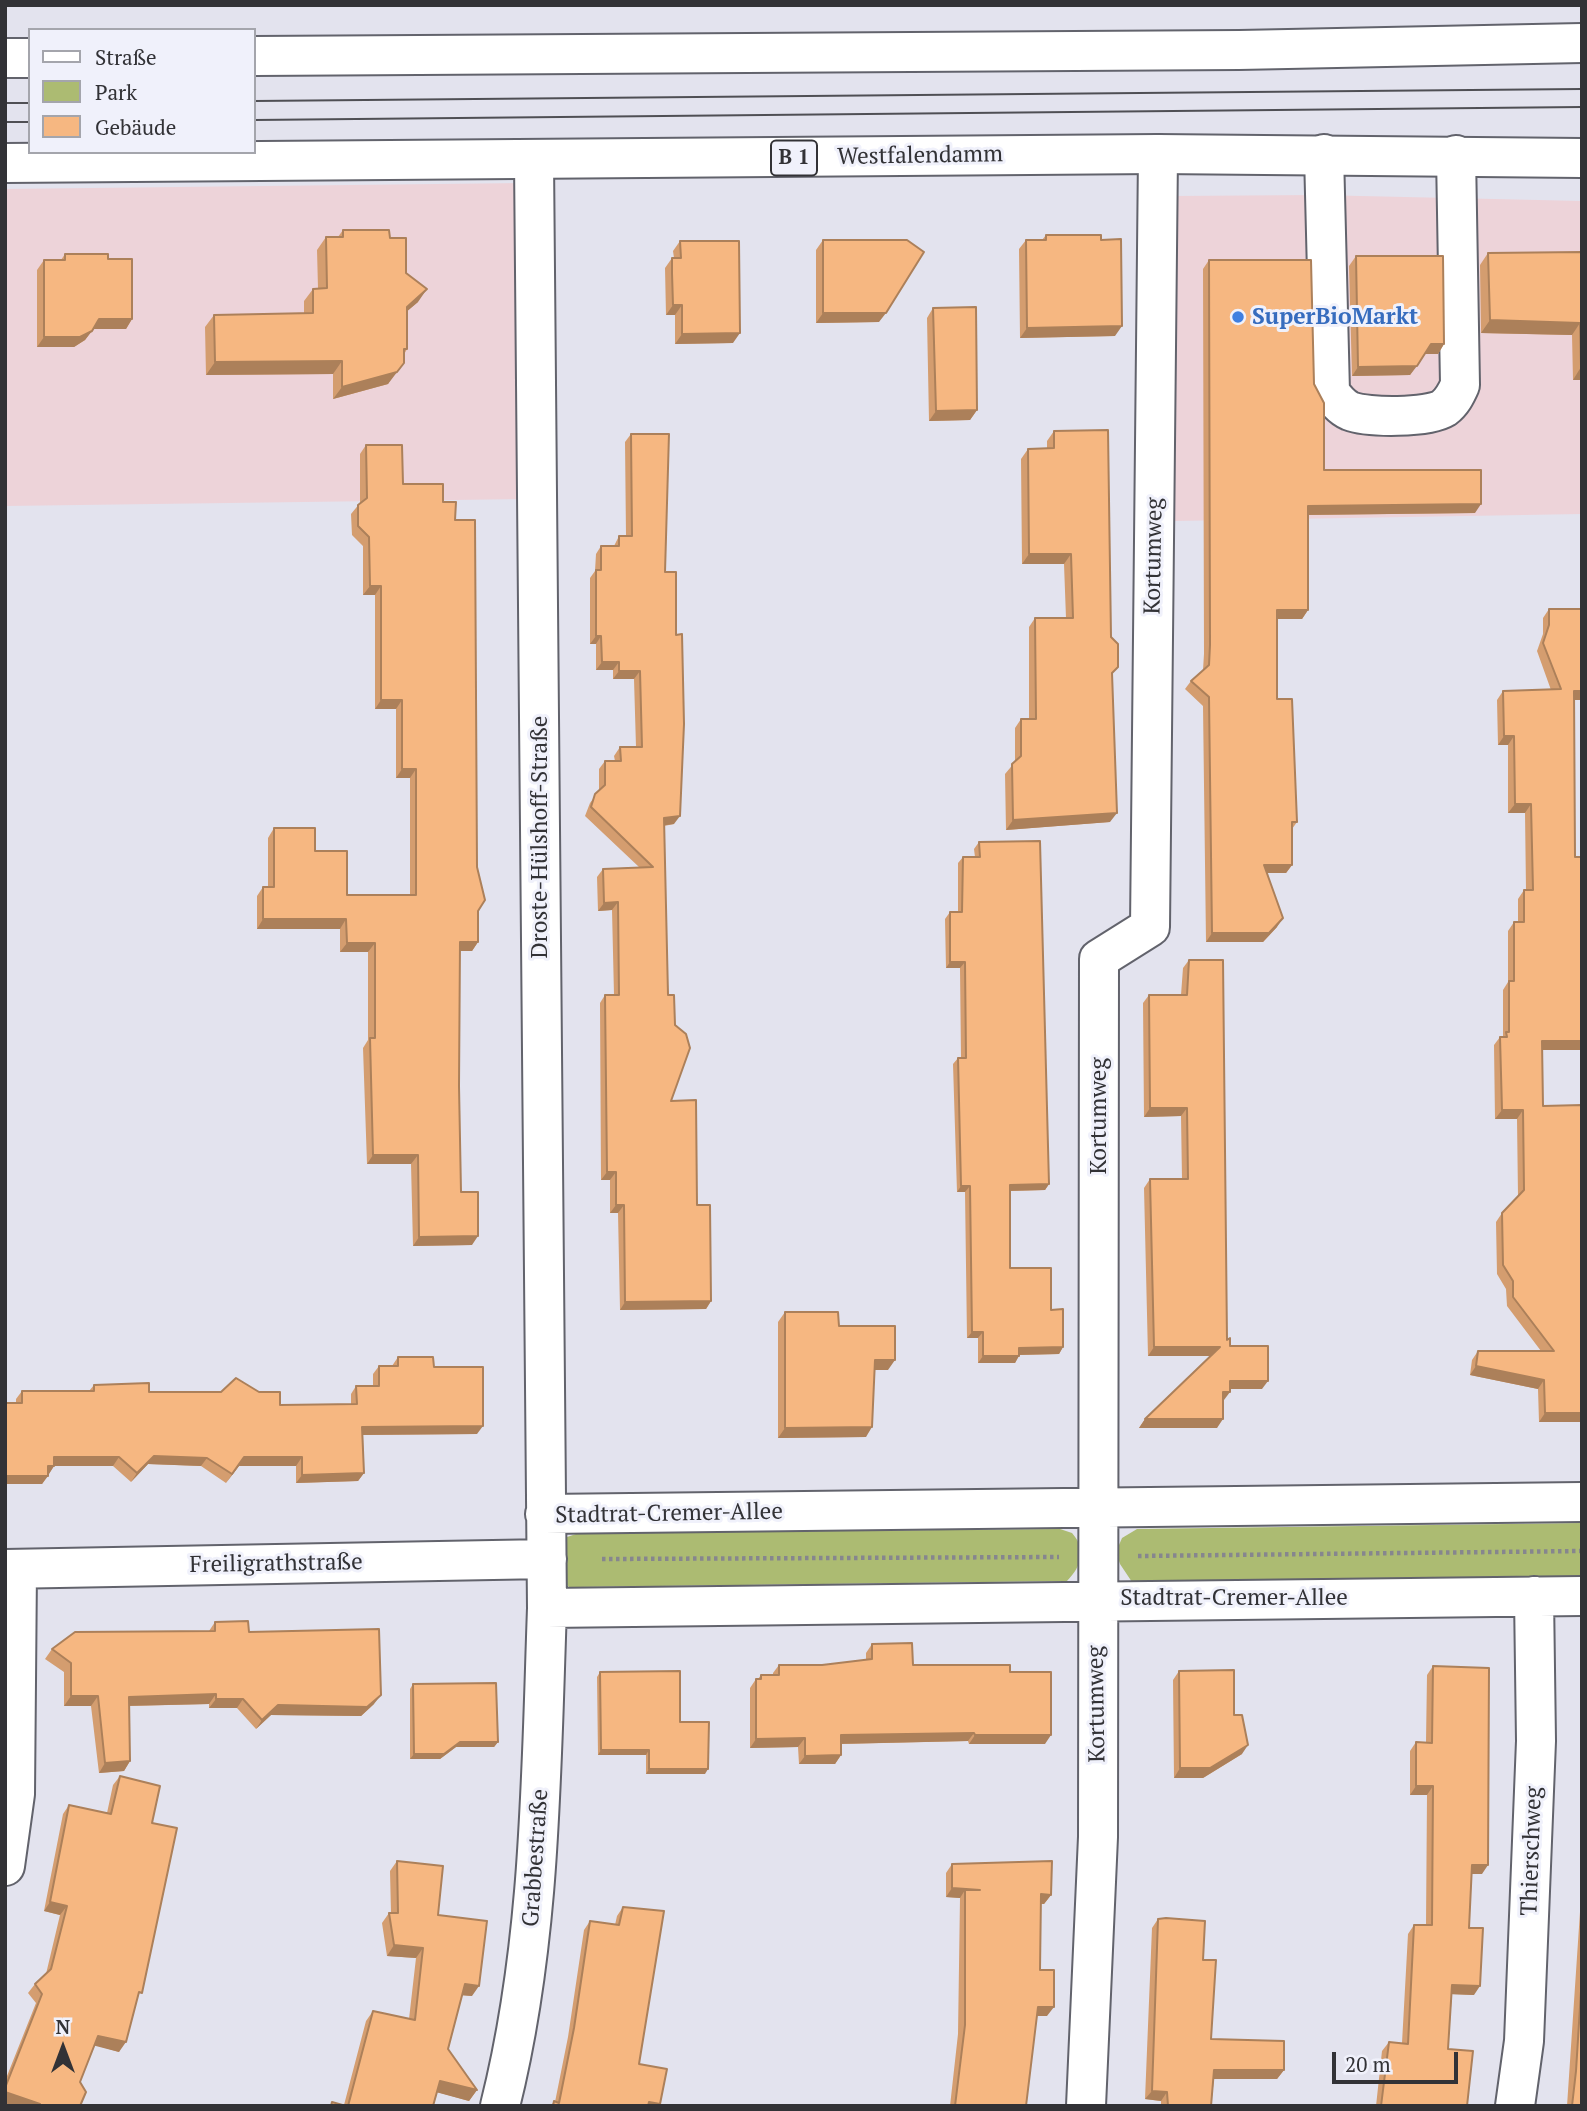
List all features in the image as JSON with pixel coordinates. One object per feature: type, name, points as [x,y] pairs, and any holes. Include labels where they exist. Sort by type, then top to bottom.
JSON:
[{"type":"street","points":[[256,57],[1225,50],[1582,43]]},
{"type":"street","points":[[5,58],[28,58]]},
{"type":"street","name":"Westfalendamm","points":[[5,163],[1158,154],[1582,158]]},
{"type":"street","name":"Kortumweg","points":[[1086,2106],[1098,1837],[1096,1599],[1099,959],[1150,927],[1158,154]]},
{"type":"street","points":[[1324,154],[1330,392],[1337,402],[1349,411],[1370,415],[1431,413],[1445,407],[1460,385],[1455,155]]},
{"type":"street","name":"Droste-Hülshoff-Straße","points":[[534,160],[545,1514]]},
{"type":"street","name":"Stadtrat-Cremer-Allee","points":[[1582,1502],[545,1514],[547,1608],[1096,1599],[1582,1596]]},
{"type":"street","name":"Freiligrathstraße","points":[[11,1569],[547,1559]]},
{"type":"street","points":[[5,1866],[15,1794],[11,1569]]},
{"type":"street","name":"Thierschweg","points":[[1515,2106],[1524,2041],[1536,1741],[1534,1596]]},
{"type":"street","name":"Grabbestraße","points":[[500,2106],[514,2050],[533,1926],[541,1794],[547,1608]]},
{"type":"shaded area","points":[[524,183],[527,499],[5,506],[5,189]]},
{"type":"shaded area","points":[[1317,195],[1582,201],[1582,514],[1173,521],[1172,196]]},
{"type":"green space","points":[[1582,1523],[1582,1578],[1132,1582],[1120,1564],[1116,1552],[1122,1538],[1137,1529]]},
{"type":"green space","points":[[1060,1529],[1072,1533],[1081,1552],[1079,1564],[1067,1581],[569,1587],[559,1578],[564,1538],[579,1533]]},
{"type":"building","points":[[343,230],[389,230],[390,238],[406,238],[406,273],[427,289],[407,307],[407,349],[404,349],[404,363],[397,372],[342,387],[342,361],[215,362],[214,315],[313,313],[313,289],[327,288],[326,237],[343,237]]},
{"type":"building","points":[[1046,235],[1101,235],[1101,240],[1121,239],[1122,326],[1027,328],[1026,240],[1046,240]]},
{"type":"building","points":[[823,240],[907,240],[924,252],[886,313],[823,313]]},
{"type":"building","points":[[680,241],[739,241],[740,333],[682,334],[682,305],[673,305],[672,273],[672,258],[681,258]]},
{"type":"building","points":[[1582,252],[1581,367],[1580,323],[1490,320],[1488,253]]},
{"type":"building","points":[[65,254],[108,254],[108,259],[132,259],[132,319],[99,319],[92,331],[80,337],[44,337],[44,260],[65,260]]},
{"type":"building","points":[[1356,256],[1443,256],[1444,344],[1431,344],[1417,366],[1358,367]]},
{"type":"building","points":[[1209,260],[1311,260],[1314,384],[1324,403],[1324,470],[1481,470],[1481,504],[1308,506],[1308,610],[1277,610],[1277,699],[1292,699],[1297,822],[1292,822],[1292,865],[1264,865],[1283,918],[1269,933],[1212,933],[1209,697],[1191,681],[1209,665],[1210,645]]},
{"type":"building","points":[[976,307],[977,410],[936,411],[933,308]]},
{"type":"building","points":[[1108,430],[1111,637],[1118,644],[1118,667],[1112,673],[1117,813],[1013,820],[1012,764],[1021,756],[1021,719],[1036,719],[1035,618],[1073,618],[1071,554],[1029,554],[1028,449],[1054,448],[1054,431]]},
{"type":"building","points":[[631,434],[669,434],[665,572],[676,572],[676,635],[682,634],[684,724],[680,816],[664,818],[668,995],[674,995],[675,1025],[686,1034],[690,1048],[671,1101],[696,1100],[697,1205],[710,1205],[711,1301],[625,1302],[624,1205],[616,1205],[616,1172],[607,1172],[605,995],[619,995],[618,902],[604,903],[603,869],[653,867],[591,807],[595,794],[605,785],[605,761],[621,761],[620,747],[642,747],[640,671],[619,671],[619,662],[602,662],[601,636],[596,636],[596,570],[601,570],[601,546],[619,546],[619,536],[632,536]]},
{"type":"building","points":[[366,445],[402,445],[403,484],[443,484],[443,502],[456,502],[455,520],[475,520],[477,867],[485,900],[478,911],[478,942],[460,942],[459,1086],[461,1192],[478,1192],[478,1236],[419,1237],[418,1155],[373,1155],[370,1038],[375,1038],[375,943],[347,943],[346,919],[263,919],[263,887],[274,887],[274,828],[315,828],[315,851],[347,851],[347,895],[416,895],[416,769],[402,769],[402,700],[381,700],[381,586],[370,586],[369,537],[358,526],[358,505],[367,498]]},
{"type":"building","points":[[1549,609],[1582,609],[1582,691],[1574,691],[1575,857],[1582,857],[1582,1041],[1542,1041],[1543,1106],[1582,1105],[1582,1413],[1545,1413],[1544,1380],[1476,1366],[1478,1351],[1554,1351],[1513,1297],[1513,1281],[1503,1265],[1502,1213],[1524,1190],[1523,1110],[1502,1110],[1500,1037],[1507,1037],[1506,1032],[1509,1032],[1509,981],[1514,981],[1514,922],[1524,922],[1524,890],[1533,890],[1531,804],[1515,804],[1514,736],[1504,736],[1503,691],[1561,689],[1543,643],[1549,625]]},
{"type":"building","points":[[1040,841],[1049,1184],[1010,1185],[1010,1268],[1051,1268],[1051,1310],[1063,1309],[1063,1347],[1019,1348],[1019,1356],[983,1356],[983,1332],[972,1332],[970,1186],[961,1186],[958,1058],[966,1058],[965,962],[950,962],[950,912],[962,912],[963,857],[980,857],[979,842]]},
{"type":"building","points":[[1189,960],[1223,960],[1227,1340],[1230,1338],[1230,1346],[1268,1346],[1268,1381],[1230,1381],[1230,1392],[1223,1392],[1223,1419],[1145,1419],[1220,1347],[1154,1347],[1150,1179],[1188,1179],[1187,1108],[1150,1108],[1149,995],[1187,995]]},
{"type":"building","points":[[785,1312],[838,1312],[839,1326],[895,1326],[895,1360],[875,1360],[872,1427],[785,1428]]},
{"type":"building","points":[[398,1357],[433,1357],[434,1367],[483,1367],[483,1426],[362,1427],[364,1473],[302,1475],[302,1457],[244,1457],[232,1474],[207,1458],[154,1456],[137,1473],[119,1457],[54,1457],[54,1466],[48,1466],[48,1476],[5,1476],[5,1403],[22,1403],[22,1391],[94,1391],[94,1385],[149,1383],[149,1392],[221,1392],[236,1378],[259,1392],[280,1392],[280,1405],[357,1404],[356,1386],[379,1386],[379,1366],[398,1366]]},
{"type":"building","points":[[248,1621],[249,1632],[379,1629],[381,1695],[367,1707],[278,1705],[262,1720],[243,1699],[216,1699],[216,1694],[129,1697],[130,1761],[105,1763],[98,1696],[71,1696],[71,1663],[52,1649],[75,1632],[215,1631],[215,1622]]},
{"type":"building","points":[[912,1643],[913,1665],[1010,1665],[1010,1672],[1051,1672],[1051,1735],[841,1735],[841,1755],[805,1756],[805,1738],[756,1739],[756,1679],[761,1679],[761,1675],[779,1675],[779,1665],[822,1665],[872,1659],[872,1644]]},
{"type":"building","points":[[1433,1666],[1489,1668],[1488,1865],[1472,1865],[1469,1928],[1483,1928],[1480,1986],[1452,1985],[1448,2049],[1473,2051],[1467,2106],[1381,2106],[1389,2042],[1408,2044],[1414,1925],[1432,1925],[1433,1786],[1416,1786],[1416,1742],[1432,1743]]},
{"type":"building","points":[[1234,1670],[1234,1715],[1242,1715],[1248,1745],[1210,1768],[1180,1768],[1179,1671]]},
{"type":"building","points":[[680,1671],[680,1722],[709,1722],[708,1769],[649,1769],[649,1750],[601,1750],[600,1672]]},
{"type":"building","points":[[496,1683],[498,1742],[460,1742],[444,1754],[414,1754],[413,1684]]},
{"type":"building","points":[[120,1776],[160,1786],[152,1823],[177,1828],[142,1993],[139,1992],[126,2042],[98,2036],[80,2082],[86,2092],[80,2106],[39,2106],[40,2104],[5,2092],[5,2088],[42,1994],[35,1984],[51,1969],[67,1906],[50,1902],[69,1805],[111,1814]]},
{"type":"building","points":[[397,1861],[443,1866],[438,1915],[487,1921],[479,1986],[465,1984],[448,2049],[477,2090],[440,2081],[433,2106],[348,2106],[373,2011],[415,2020],[423,1948],[394,1945],[389,1913],[398,1913]]},
{"type":"building","points":[[1052,1861],[1051,1895],[1041,1894],[1040,1970],[1054,1970],[1054,2007],[1038,2007],[1026,2106],[955,2106],[965,2025],[965,1890],[980,1890],[952,1888],[952,1864]]},
{"type":"building","points":[[623,1907],[664,1911],[639,2064],[667,2069],[660,2104],[649,2102],[648,2106],[553,2106],[554,2101],[559,2103],[574,2028],[590,1921],[619,1925]]},
{"type":"building","points":[[1158,1919],[1205,1921],[1203,1960],[1216,1960],[1211,2039],[1284,2041],[1284,2070],[1214,2070],[1211,2106],[1168,2106],[1167,2092],[1152,2091]]},
{"type":"building","points":[[1582,1975],[1582,2106],[1572,2106],[1576,2071]]},
{"type":"tram line","points":[[256,101],[1582,89]]},
{"type":"tram line","points":[[5,103],[28,103]]},
{"type":"tram line","points":[[256,120],[1582,107]]},
{"type":"tram line","points":[[5,122],[28,122]]},
{"type":"place","name":"SuperBioMarkt","points":[[1238,317]]}]
